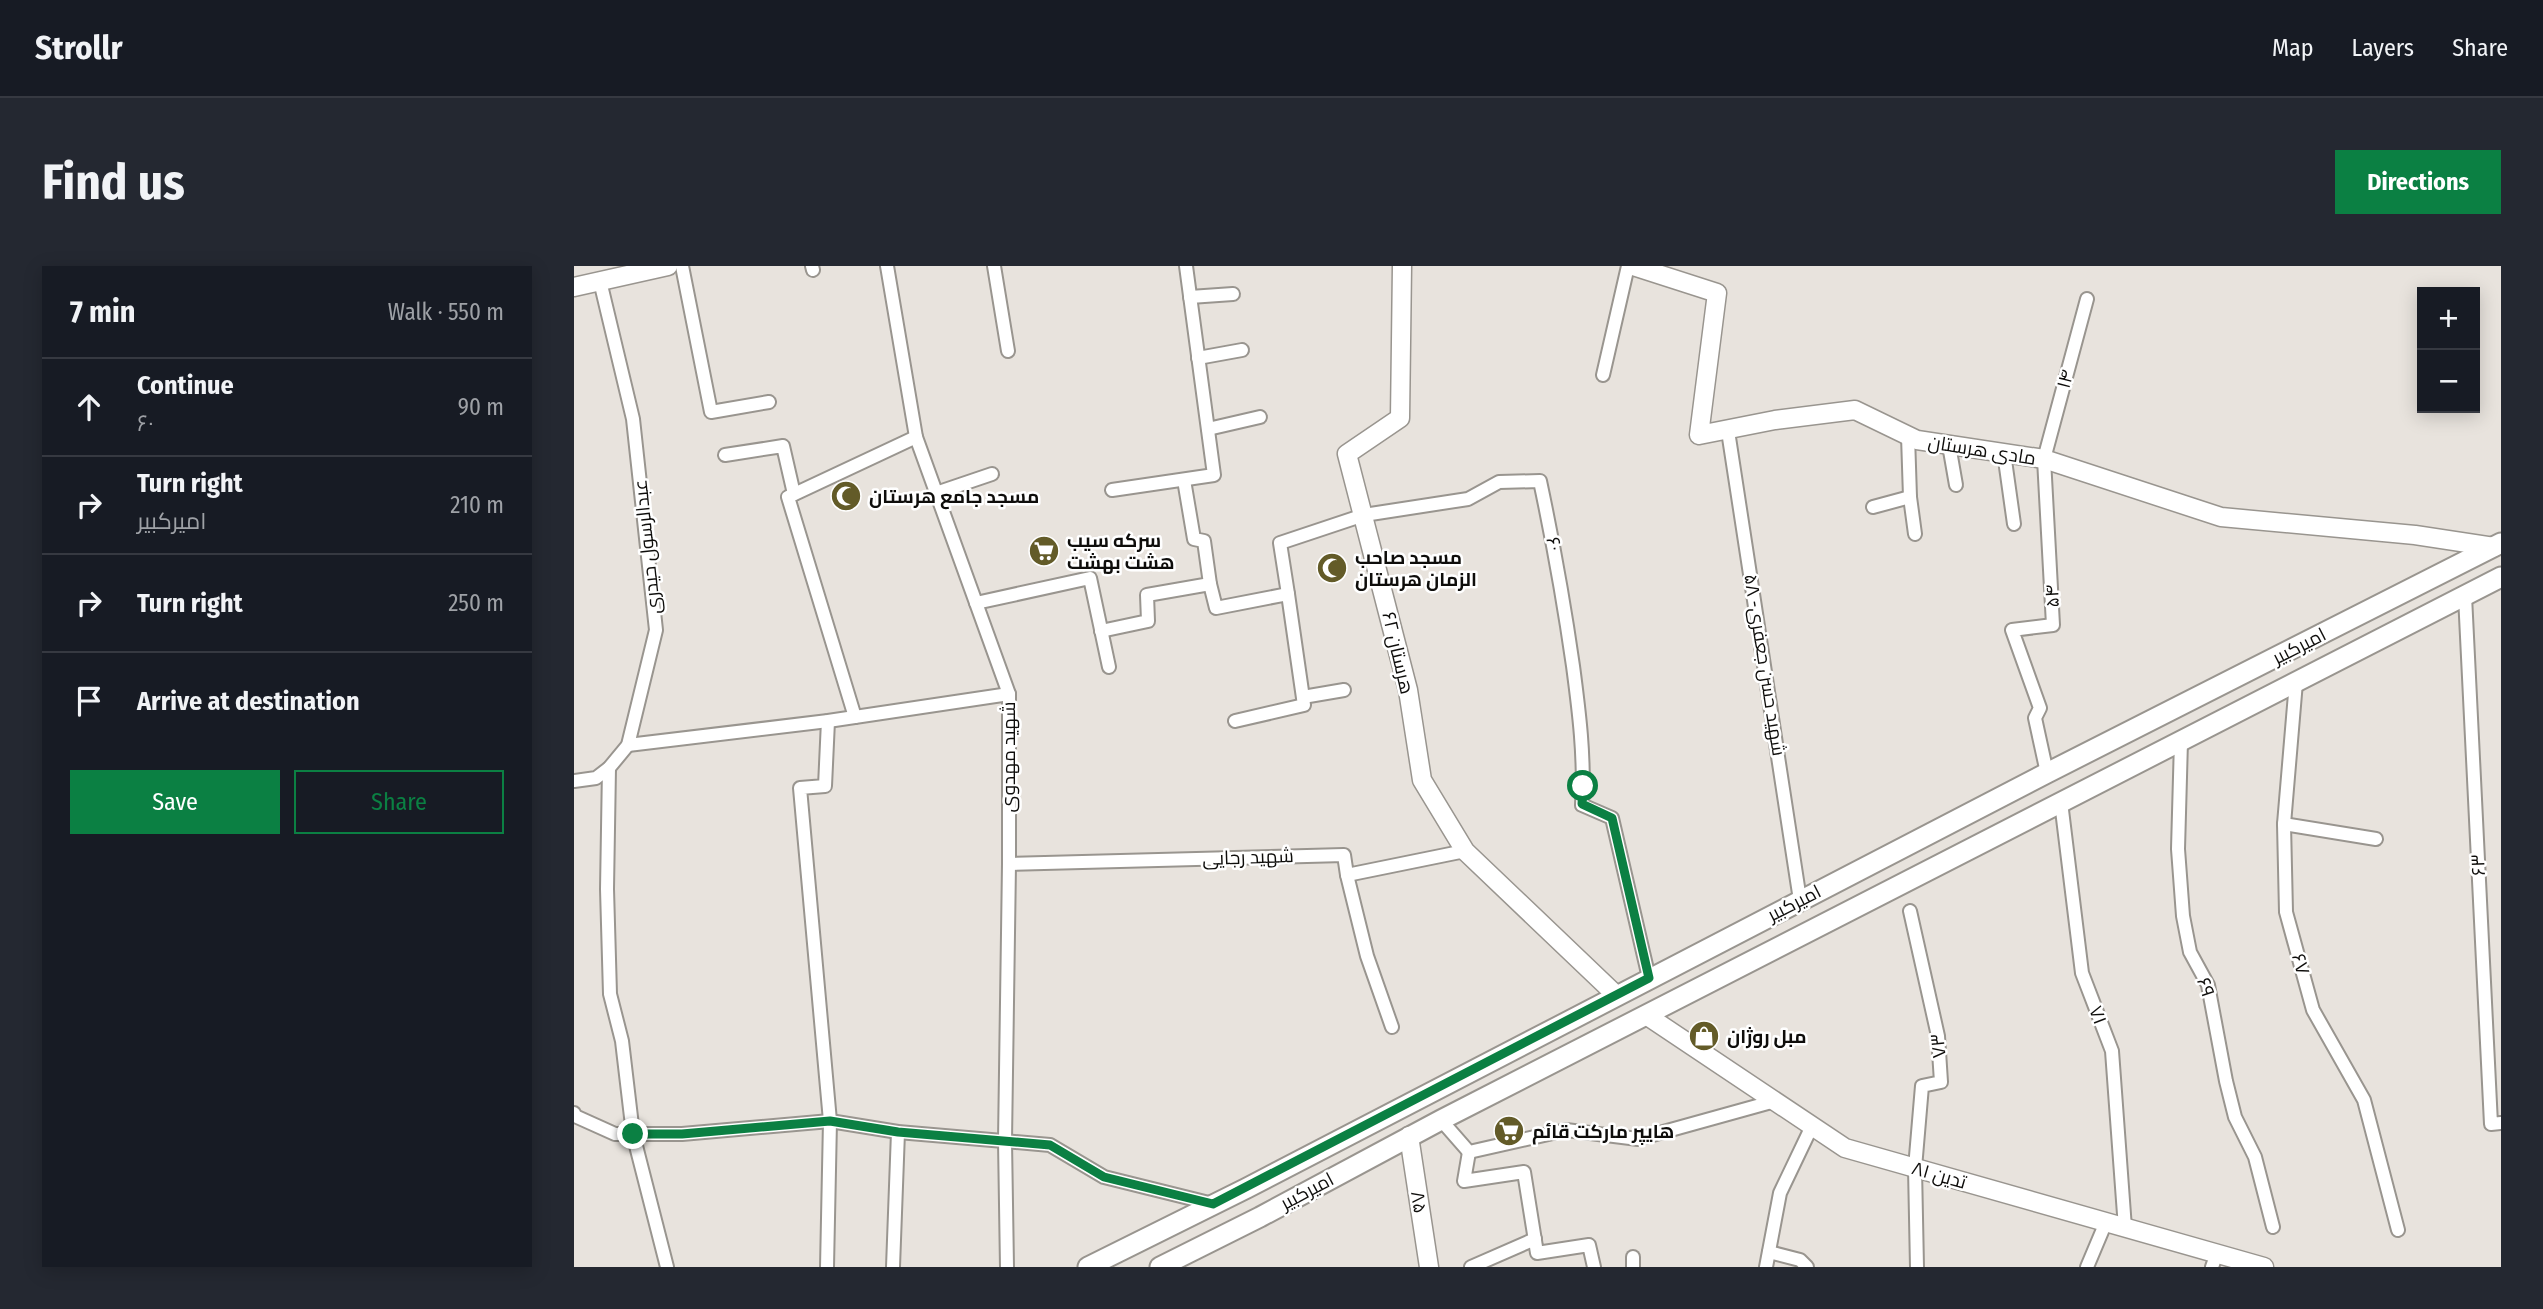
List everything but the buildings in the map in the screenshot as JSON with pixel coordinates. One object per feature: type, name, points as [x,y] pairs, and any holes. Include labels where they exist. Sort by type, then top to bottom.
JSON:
[{"type":"main road","name":"امیرکبیر","points":[[1088,1267],[1247,1188],[2047,773],[2498,545]]},
{"type":"main road","name":"امیرکبیر","points":[[1160,1267],[1260,1217],[1409,1136],[2501,577]]},
{"type":"main road","points":[[2344,624],[2358,650]]},
{"type":"main road","points":[[1281,1170],[1295,1198]]},
{"type":"main road","points":[[1247,1188],[1260,1217]]},
{"type":"street","points":[[574,287],[649,268],[668,266]]},
{"type":"street","points":[[682,266],[711,412],[769,402]]},
{"type":"street","name":"شهید مهدوی","points":[[887,266],[916,437],[1009,694],[1004,1141],[1007,1267]]},
{"type":"street","points":[[993,266],[1008,351]]},
{"type":"street","points":[[1112,490],[1214,475],[1186,266]]},
{"type":"street","name":"هرستان ۶۲","points":[[1402,266],[1400,418],[1348,454],[1408,690],[1422,780],[1465,851],[1616,995]]},
{"type":"street","points":[[1603,375],[1630,266]]},
{"type":"street","name":"مادی هرستان","points":[[1630,266],[1717,293],[1699,435],[1775,420],[1855,410],[1917,440],[2044,460],[2221,517],[2498,545]]},
{"type":"street","name":"عبدالرسول حیدری","points":[[574,781],[596,778],[609,768],[628,745],[656,630],[633,419],[600,281]]},
{"type":"street","points":[[1190,298],[1233,294]]},
{"type":"street","name":"۱۴","points":[[2044,460],[2087,299]]},
{"type":"street","points":[[1198,358],[1242,350]]},
{"type":"street","points":[[1208,429],[1260,417]]},
{"type":"street","name":"شهید حسن جعفری- ۵۸","points":[[1728,431],[1800,900]]},
{"type":"street","points":[[1908,436],[1910,497],[1915,534]]},
{"type":"street","points":[[855,717],[788,497],[916,437]]},
{"type":"street","points":[[1949,445],[1956,485]]},
{"type":"street","points":[[725,455],[783,446],[794,494]]},
{"type":"street","points":[[2004,453],[2014,524]]},
{"type":"street","name":"۵۴","points":[[2044,460],[2053,625],[2012,630],[2040,708],[2035,718],[2047,773]]},
{"type":"street","points":[[936,493],[992,474]]},
{"type":"street","points":[[1184,480],[1194,539],[1204,541],[1216,608],[1288,594],[1304,705],[1236,721]]},
{"type":"street","name":"۶۰","points":[[1288,594],[1280,543],[1364,515],[1468,499],[1499,482],[1540,481],[1560,576],[1579,709],[1582,804],[1612,818],[1649,978]]},
{"type":"street","points":[[1873,507],[1910,497]]},
{"type":"street","points":[[976,603],[1090,578],[1108,667]]},
{"type":"street","points":[[1101,631],[1148,621],[1147,595],[1210,584]]},
{"type":"street","name":"۶۳","points":[[2465,596],[2491,1124],[2501,1123]]},
{"type":"street","name":"۶۷","points":[[2296,682],[2284,824],[2286,912],[2314,1010],[2364,1100],[2398,1230]]},
{"type":"street","points":[[1303,697],[1344,690]]},
{"type":"street","points":[[628,745],[828,721],[1009,694]]},
{"type":"street","points":[[827,1267],[830,1121],[800,788],[825,786],[828,721]]},
{"type":"street","name":"۶۹","points":[[2181,741],[2178,849],[2183,916],[2190,952],[2208,985],[2235,1117],[2255,1157],[2273,1227]]},
{"type":"street","points":[[609,768],[607,889],[610,994],[622,1041],[633,1134],[667,1267]]},
{"type":"street","name":"۷۱","points":[[2061,802],[2082,973],[2112,1051],[2125,1228]]},
{"type":"street","points":[[2284,824],[2376,839]]},
{"type":"street","points":[[1392,1027],[1367,957],[1347,875],[1465,851]]},
{"type":"street","name":"شهید رجایی","points":[[1009,864],[1344,855],[1347,875]]},
{"type":"street","name":"۷۳","points":[[1910,911],[1938,1036],[1941,1082],[1922,1086],[1915,1168]]},
{"type":"street","name":"تدین ۸۱","points":[[1646,1015],[1845,1148],[2106,1222],[2214,1260],[2264,1267]]},
{"type":"street","points":[[1469,1152],[1566,1130],[1638,1139],[1775,1101]]},
{"type":"street","points":[[574,1113],[575,1116],[615,1134],[682,1134],[830,1121],[898,1132],[1050,1145],[1104,1177],[1213,1204]]},
{"type":"street","points":[[1441,1120],[1469,1152]]},
{"type":"street","points":[[1766,1267],[1780,1193],[1812,1126]]},
{"type":"street","points":[[889,1266],[898,1132]]},
{"type":"street","name":"۸۵","points":[[1409,1136],[1429,1267]]},
{"type":"street","points":[[1469,1152],[1464,1181],[1524,1172],[1537,1253],[1590,1245],[1594,1267]]},
{"type":"street","points":[[1915,1168],[1917,1267]]},
{"type":"street","points":[[2087,1267],[2106,1222]]},
{"type":"street","points":[[1471,1267],[1535,1239]]},
{"type":"street","points":[[1769,1252],[1800,1260],[1807,1267]]},
{"type":"place","name":"مسجد جامع هرستان","points":[[846,496]]},
{"type":"place","name":"سرکه سیب هشت بهشت","points":[[1044,551]]},
{"type":"place","name":"مسجد صاحب الزمان هرستان","points":[[1332,568]]},
{"type":"place","name":"مبل روژان","points":[[1704,1036]]},
{"type":"place","name":"هایپر مارکت قائم","points":[[1509,1131]]},
{"type":"route","points":[[633,1134],[682,1134],[830,1121],[898,1132],[1050,1145],[1104,1177],[1213,1204],[1649,978],[1612,818],[1594,812],[1582,804],[1583,786]]}]
